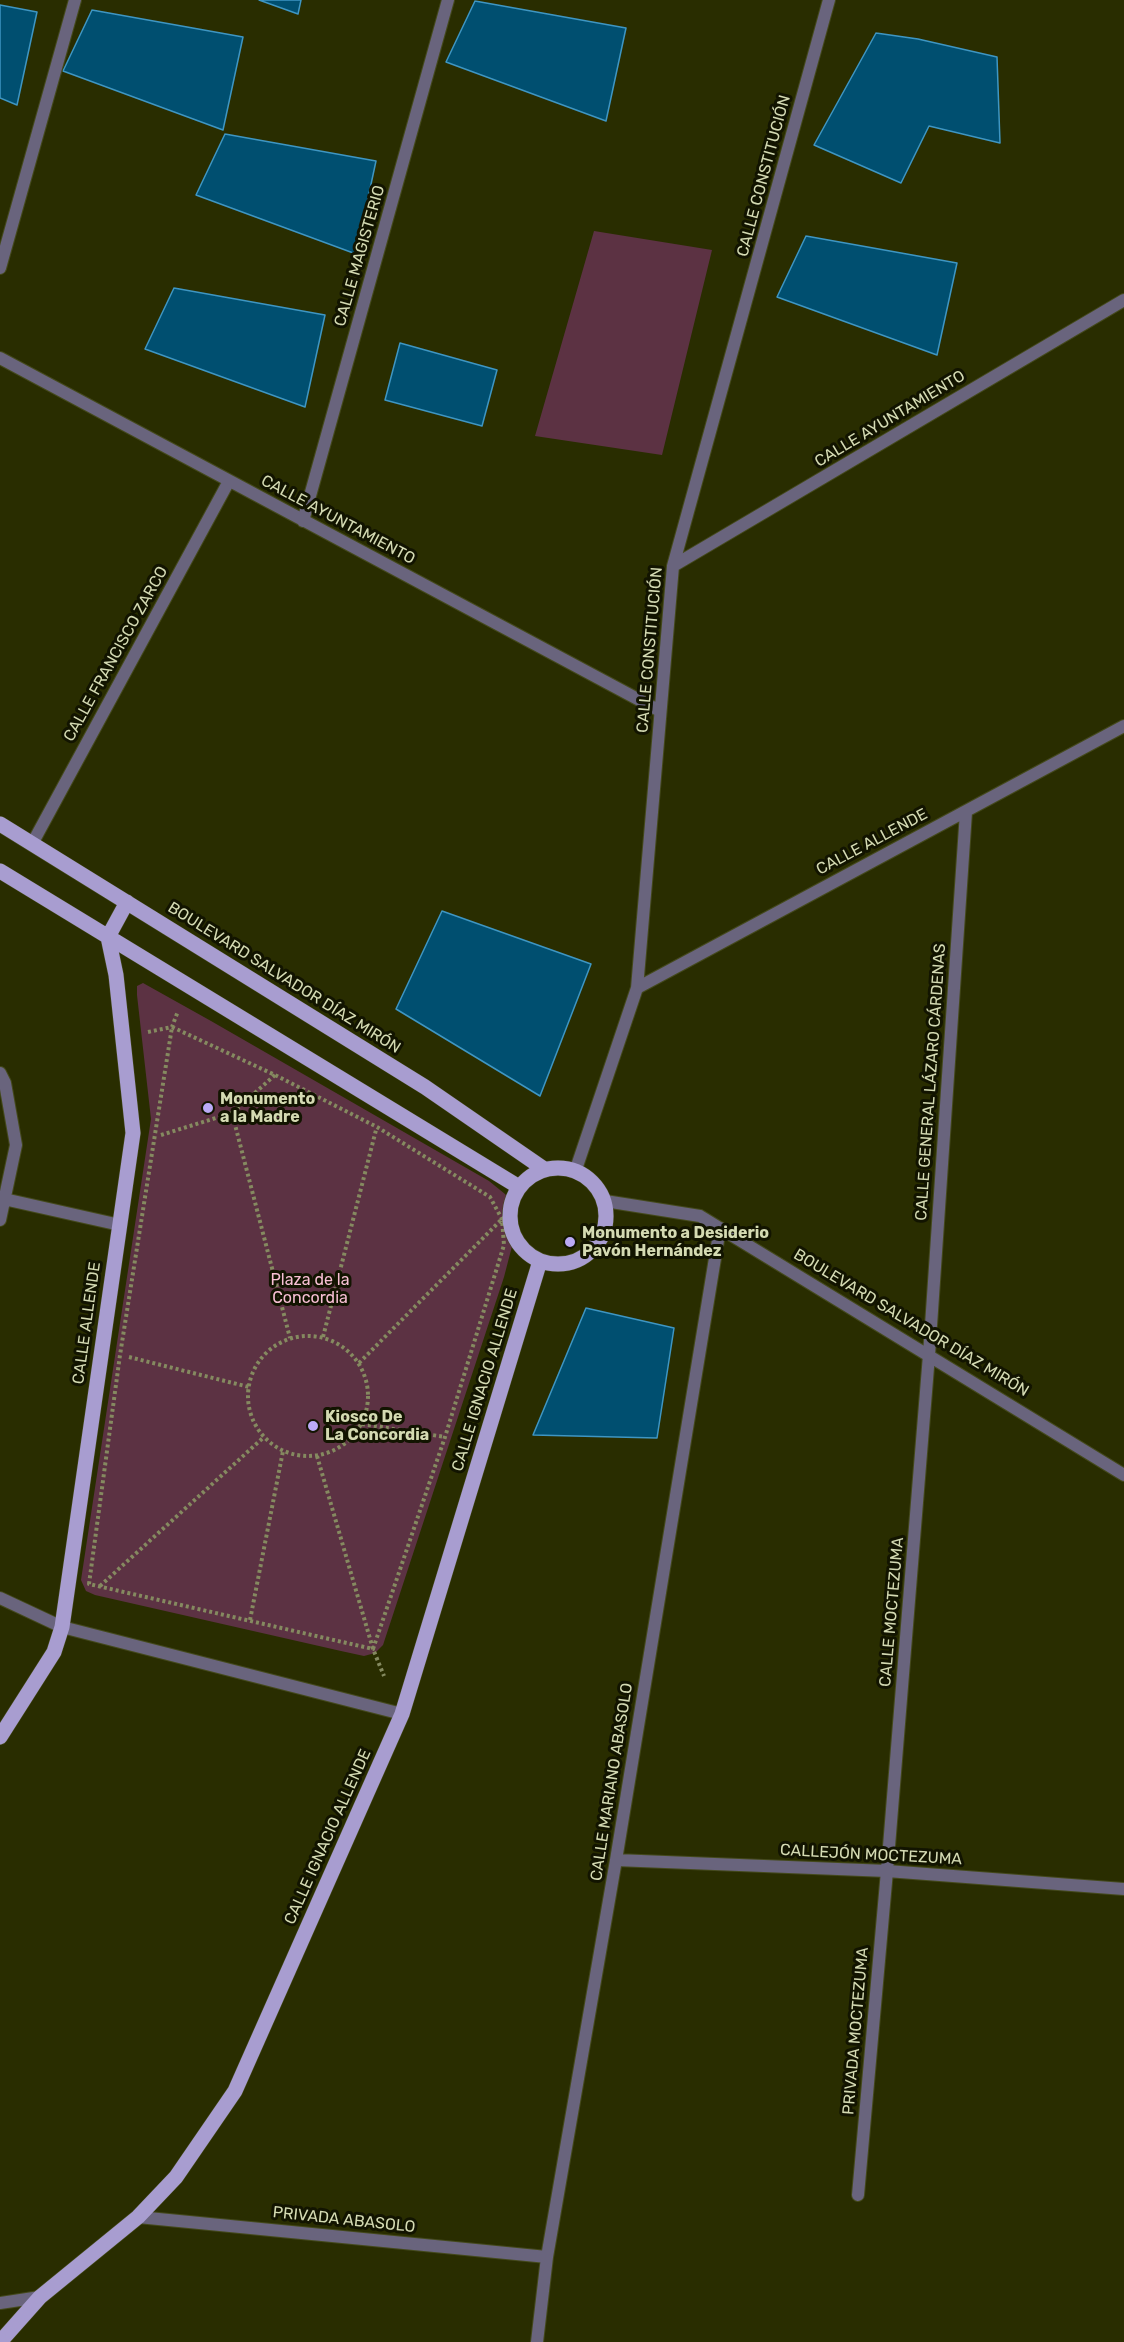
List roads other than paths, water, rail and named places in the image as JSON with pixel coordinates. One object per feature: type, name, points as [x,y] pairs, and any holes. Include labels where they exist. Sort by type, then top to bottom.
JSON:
[{"type":"main road","name":"BOULEVARD SALVADOR DÍAZ MIRÓN","points":[[0,824],[425,1087],[544,1169]]},
{"type":"main road","points":[[0,872],[519,1187]]},
{"type":"main road","points":[[108,937],[126,902]]},
{"type":"main road","name":"CALLE ALLENDE","points":[[0,1737],[54,1652],[62,1627],[133,1133],[116,975],[108,937]]},
{"type":"main road","points":[[558,1167],[576,1169],[597,1187],[605,1201],[607,1217],[603,1233],[596,1247],[583,1257],[568,1263],[552,1264],[540,1261],[526,1252],[513,1232],[510,1209],[519,1187],[533,1174],[544,1169],[558,1167]]},
{"type":"main road","name":"CALLE IGNACIO ALLENDE","points":[[0,2342],[40,2297],[138,2217],[176,2177],[235,2091],[402,1714],[540,1261]]},
{"type":"street","points":[[0,268],[75,0]]},
{"type":"street","name":"CALLE MAGISTERIO","points":[[303,521],[448,0]]},
{"type":"street","name":"CALLE CONSTITUCIÓN","points":[[576,1169],[637,988],[673,566],[830,0]]},
{"type":"street","name":"CALLE AYUNTAMIENTO","points":[[673,566],[1124,300]]},
{"type":"street","name":"CALLE AYUNTAMIENTO","points":[[0,358],[660,711]]},
{"type":"street","name":"CALLE FRANCISCO ZARCO","points":[[32,844],[229,481]]},
{"type":"street","name":"CALLE ALLENDE","points":[[637,988],[1124,726]]},
{"type":"street","name":"CALLE GENERAL LÁZARO CÁRDENAS","points":[[929,1355],[966,812]]},
{"type":"street","points":[[0,1073],[5,1083],[16,1144],[2,1198],[0,1220]]},
{"type":"street","points":[[2,1198],[120,1225]]},
{"type":"street","name":"BOULEVARD SALVADOR DÍAZ MIRÓN","points":[[605,1201],[700,1216],[1124,1475]]},
{"type":"street","name":"CALLE MARIANO ABASOLO","points":[[537,2342],[547,2257],[616,1860],[720,1228]]},
{"type":"street","name":"CALLE MOCTEZUMA","points":[[887,1871],[929,1355]]},
{"type":"street","points":[[0,1598],[62,1627],[402,1714]]},
{"type":"street","name":"CALLEJÓN MOCTEZUMA","points":[[616,1860],[887,1871],[1124,1889]]},
{"type":"street","name":"PRIVADA MOCTEZUMA","points":[[858,2195],[887,1871]]},
{"type":"street","name":"PRIVADA ABASOLO","points":[[138,2217],[547,2257]]},
{"type":"street","points":[[0,2303],[40,2297]]},
{"type":"place","name":"Monumento a la Madre","points":[[208,1108]]},
{"type":"place","name":"Monumento a Desiderio Pavón Hernández","points":[[570,1242]]},
{"type":"place","name":"Kiosco De La Concordia","points":[[313,1426]]},
{"type":"park label","name":"Plaza de la Concordia","points":[[310,1289]]}]
